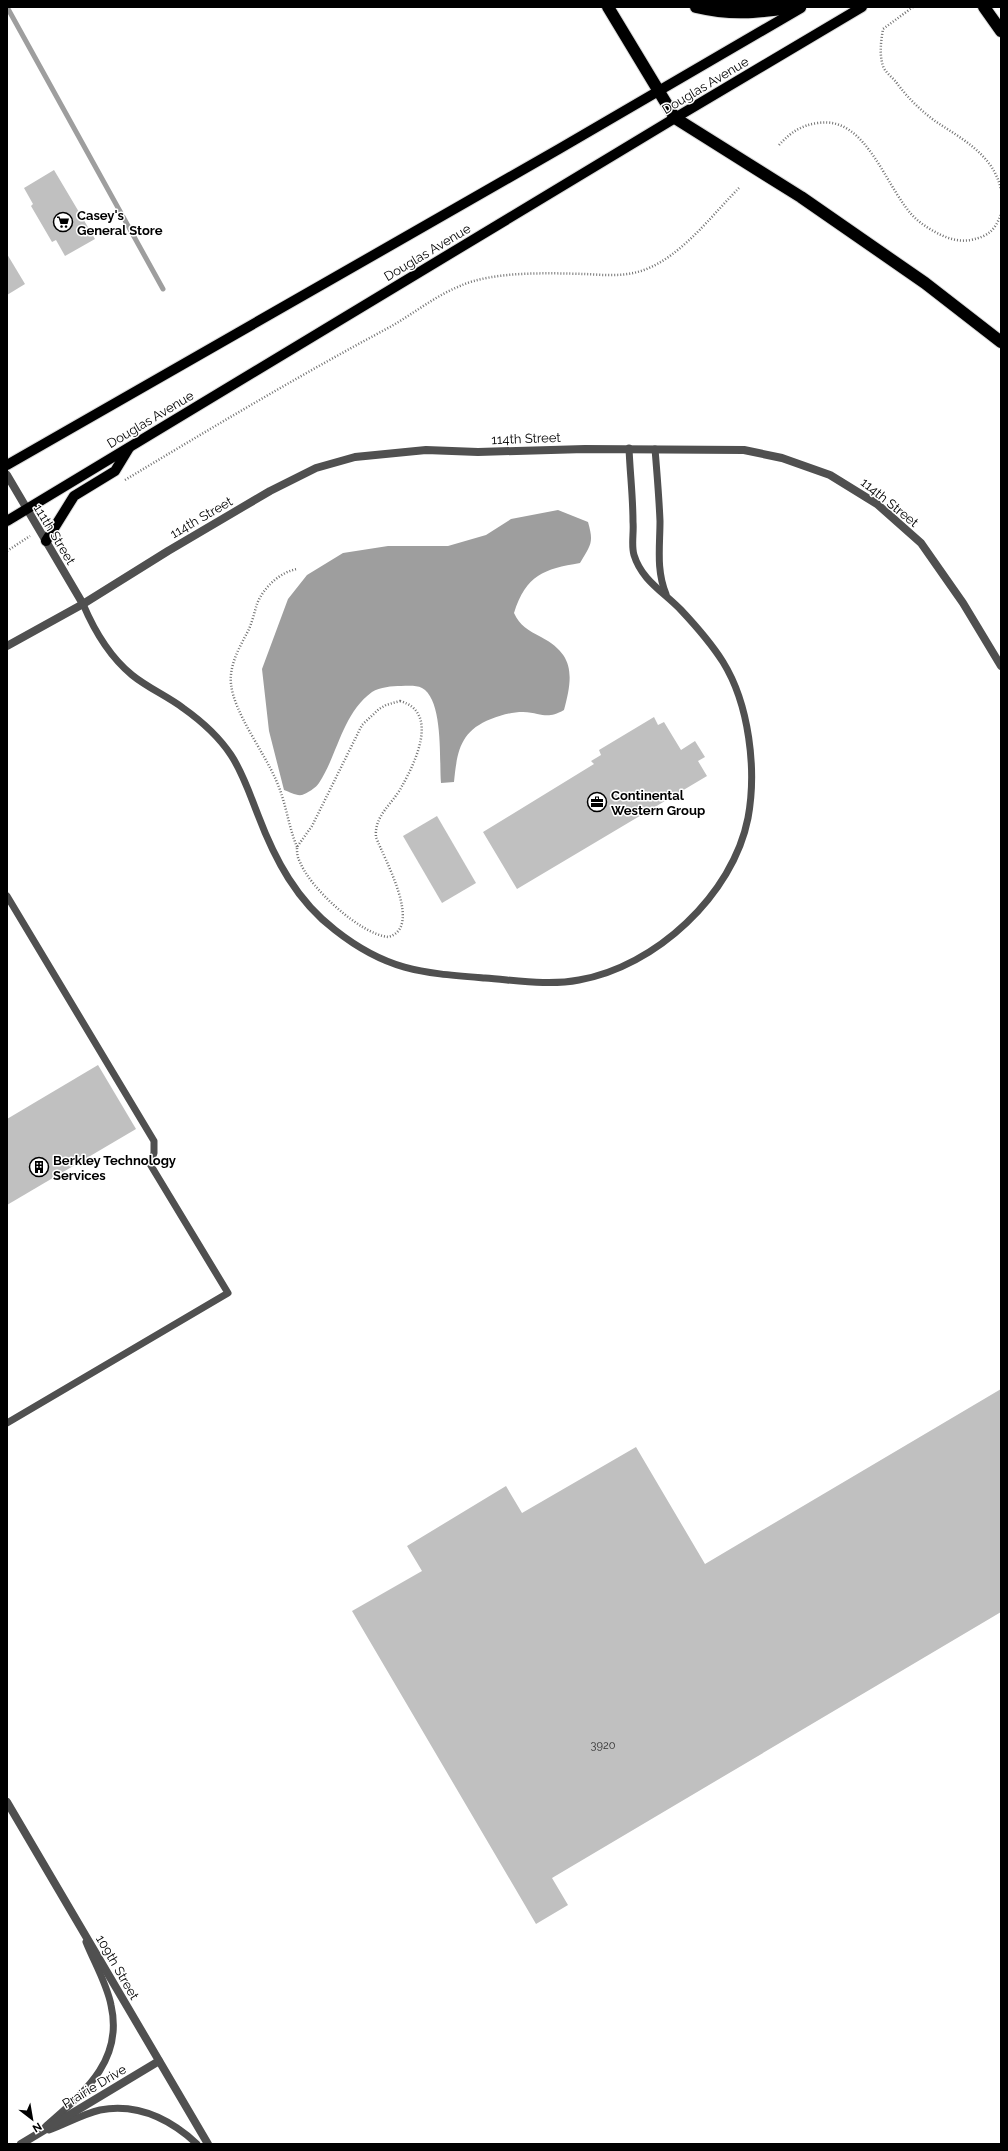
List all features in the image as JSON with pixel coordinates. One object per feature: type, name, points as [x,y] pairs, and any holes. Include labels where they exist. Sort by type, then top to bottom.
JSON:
[{"type":"highway","points":[[608,7],[675,118],[807,201],[925,283],[1001,342]]},
{"type":"highway","points":[[696,7],[718,13],[742,14],[798,7]]},
{"type":"highway","points":[[984,7],[1001,31]]},
{"type":"main road","name":"Douglas Avenue","points":[[7,465],[401,240],[802,7]]},
{"type":"main road","name":"Douglas Avenue","points":[[7,521],[675,118],[862,7]]},
{"type":"main road","points":[[46,542],[74,496],[115,471],[131,446]]},
{"type":"street","name":"114th Street","points":[[7,646],[83,604],[168,551],[270,491],[316,468],[355,457],[426,450],[478,452],[629,448],[744,450],[782,458],[808,467],[852,487],[877,504],[921,543],[963,603],[1001,666]]},
{"type":"street","name":"111th Street","points":[[7,475],[83,604]]},
{"type":"street","name":"109th Street","points":[[7,1802],[208,2144]]},
{"type":"street","name":"Prairie Drive","points":[[21,2144],[159,2061]]},
{"type":"lane","points":[[83,604],[93,628],[110,651],[132,675],[184,708],[207,728],[230,753],[245,780],[274,855],[286,876],[298,894],[334,930],[386,962],[427,973],[554,982],[576,981],[614,970],[633,962],[669,940],[687,923],[717,886],[736,852],[744,833],[748,816],[751,776],[749,737],[741,704],[724,664],[704,635],[666,595],[652,586],[642,573],[633,553],[633,521],[629,448]]},
{"type":"lane","points":[[655,449],[660,522],[659,561],[662,584],[666,595]]},
{"type":"lane","points":[[7,896],[154,1141],[154,1153],[150,1164],[228,1293],[7,1423]]},
{"type":"lane","points":[[36,2135],[86,2091],[102,2066],[113,2038],[114,2024],[111,2004],[80,1927]]},
{"type":"lane","points":[[36,2135],[99,2110],[119,2108],[138,2110],[158,2117],[179,2128],[197,2144]]},
{"type":"path","points":[[913,7],[883,29],[880,50],[883,67],[905,95],[934,120],[962,138],[982,154],[991,164],[1001,190]]},
{"type":"path","points":[[779,145],[800,128],[826,121],[842,125],[864,143],[916,219],[929,229],[946,237],[964,241],[981,238],[995,228],[1001,214]]},
{"type":"path","points":[[122,482],[297,377],[408,317],[458,286],[500,275],[621,275],[643,270],[662,261],[683,245],[739,188]]},
{"type":"path","points":[[7,551],[40,530]]},
{"type":"path","points":[[297,569],[282,574],[273,581],[258,602],[248,632],[235,658],[231,683],[244,720],[271,767],[281,791],[291,833],[297,847],[300,863],[304,872],[345,914],[365,928],[383,937],[393,936],[398,932],[404,920],[402,909],[394,882],[376,837],[376,831],[384,810],[403,785],[420,743],[421,721],[413,708],[400,702],[393,703],[379,709],[366,719],[357,734],[312,826],[297,847]]},
{"type":"shaded area","points":[[558,510],[588,522],[591,535],[589,547],[580,563],[546,571],[531,582],[524,590],[514,613],[525,627],[552,644],[566,659],[570,677],[564,710],[553,715],[523,712],[511,713],[481,724],[466,736],[462,744],[457,761],[454,782],[441,783],[439,732],[434,705],[429,695],[422,688],[415,686],[394,686],[379,689],[372,692],[354,711],[341,735],[326,772],[318,785],[302,795],[284,790],[269,731],[262,669],[288,599],[307,575],[343,553],[388,546],[448,546],[486,535],[511,519]]},
{"type":"building","name":"Casey's General Store","points":[[54,170],[95,239],[65,256],[56,240],[52,242],[31,206],[33,204],[24,188]]},
{"type":"building","points":[[7,254],[25,284],[7,295]]},
{"type":"building","name":"Continental Western Group","points":[[654,717],[658,725],[664,722],[681,750],[695,741],[705,757],[698,761],[707,776],[517,889],[483,832],[594,764],[591,761],[601,755],[599,750]]},
{"type":"building","points":[[437,816],[476,883],[442,903],[403,836]]},
{"type":"building","name":"Berkley Technology Services","points":[[98,1065],[136,1129],[7,1205],[7,1119]]},
{"type":"building","points":[[1001,1389],[1001,1612],[552,1878],[568,1905],[536,1924],[352,1611],[422,1571],[407,1546],[506,1486],[522,1513],[636,1447],[705,1564]]},
{"type":"waterway","points":[[7,7],[163,289]]},
{"type":"place","name":"Casey's General Store","points":[[63,222]]},
{"type":"place","name":"Continental Western Group","points":[[597,802]]},
{"type":"place","name":"Berkley Technology Services","points":[[39,1167]]}]
